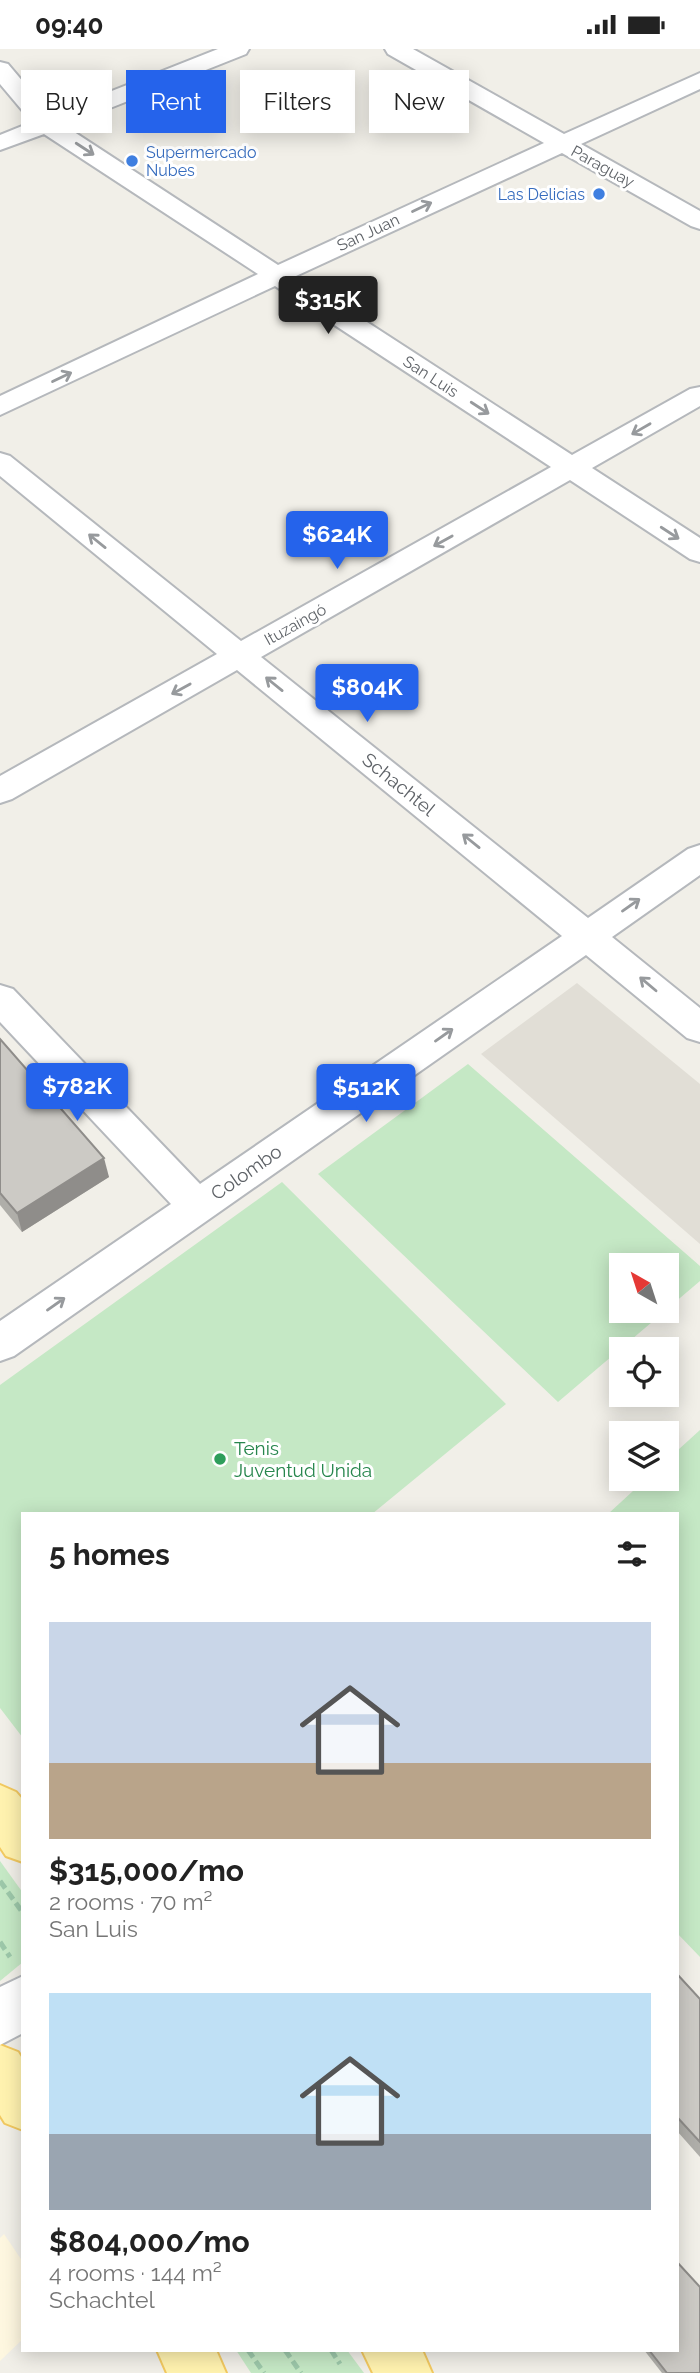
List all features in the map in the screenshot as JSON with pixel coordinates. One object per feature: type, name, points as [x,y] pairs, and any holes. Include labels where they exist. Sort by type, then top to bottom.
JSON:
[{"type":"main road","points":[[0,1808],[21,1836]]},
{"type":"main road","points":[[0,2070],[21,2102]]},
{"type":"main road","points":[[185,2352],[199,2373]]},
{"type":"main road","points":[[390,2352],[405,2373]]},
{"type":"street","points":[[112,99],[238,49]]},
{"type":"street","name":"Paraguay","points":[[396,49],[700,221]]},
{"type":"street","name":"San Luis","points":[[0,69],[21,94]]},
{"type":"street","name":"San Juan","points":[[0,407],[561,142],[700,80]]},
{"type":"street","points":[[0,143],[26,133]]},
{"type":"street","name":"San Luis","points":[[59,133],[700,552]]},
{"type":"street","name":"Ituzaingó","points":[[0,791],[700,395]]},
{"type":"street","name":"Schachtel","points":[[0,462],[700,1028]]},
{"type":"street","name":"Colombo","points":[[0,1343],[700,858]]},
{"type":"street","points":[[0,999],[197,1206]]},
{"type":"street","points":[[0,2020],[21,2002]]},
{"type":"path","points":[[0,1881],[21,1910]]},
{"type":"path","points":[[249,2352],[264,2373]]},
{"type":"path","points":[[286,2352],[301,2373]]},
{"type":"shaded area","points":[[577,983],[700,1084],[700,1244],[481,1054]]},
{"type":"shaded area","points":[[4,2234],[21,2259],[21,2341],[0,2361],[0,2238]]},
{"type":"green space","points":[[468,1064],[700,1266],[700,1281],[679,1299],[679,1253],[609,1253],[609,1323],[651,1323],[634,1337],[609,1337],[609,1359],[558,1402],[318,1174]]},
{"type":"green space","name":"Tenis Juventud Unida","points":[[282,1182],[506,1404],[374,1512],[21,1512],[21,1735],[0,1708],[0,1385]]},
{"type":"green space","points":[[700,1430],[700,1957],[679,1935],[679,1512],[610,1512],[633,1491],[679,1491],[679,1449]]},
{"type":"green space","points":[[0,1861],[21,1890],[21,1964],[0,1981]]},
{"type":"green space","points":[[237,2352],[348,2352],[364,2373],[251,2373]]},
{"type":"building","points":[[0,1039],[104,1158],[17,1213],[0,1193]]},
{"type":"building","points":[[679,1976],[700,1999],[700,2142],[679,2119]]},
{"type":"building","points":[[679,2264],[700,2287],[700,2373],[667,2373],[651,2352],[679,2352]]},
{"type":"place","name":"Supermercado Nubes","points":[[132,161]]},
{"type":"place","name":"Las Delicias","points":[[599,194]]},
{"type":"place","name":"Tenis Juventud Unida","points":[[220,1459]]}]
